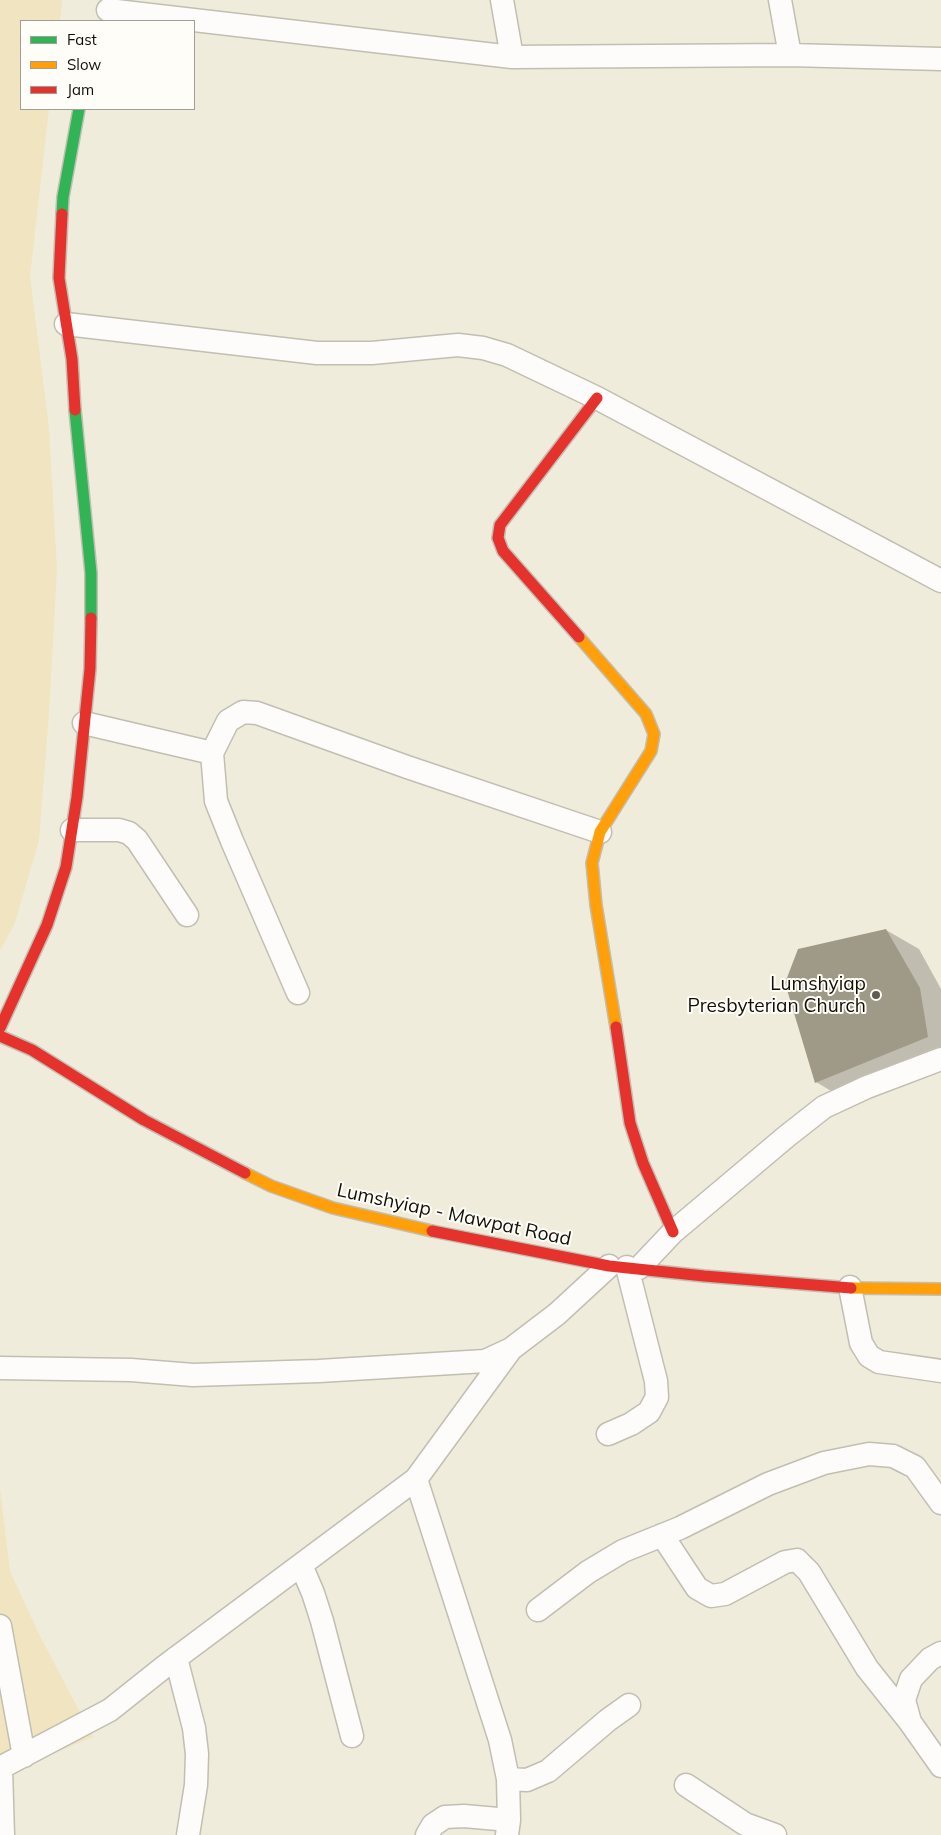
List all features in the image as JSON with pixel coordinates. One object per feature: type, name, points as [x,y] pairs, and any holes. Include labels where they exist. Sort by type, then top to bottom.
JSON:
[{"type":"street","points":[[502,0],[512,57]]},
{"type":"street","points":[[780,0],[790,55]]},
{"type":"street","points":[[106,11],[182,20]]},
{"type":"street","points":[[195,22],[409,47],[512,57],[790,55],[941,59]]},
{"type":"street","points":[[0,1028],[48,925],[66,867],[77,797],[90,669],[92,573],[77,434],[72,359],[59,278],[63,197],[78,110]]},
{"type":"street","points":[[66,324],[318,353],[372,353],[458,346],[483,348],[507,355],[597,398],[941,581]]},
{"type":"street","points":[[597,398],[500,525],[498,538],[504,551],[646,714],[654,734],[651,751],[600,832],[592,863],[596,904],[630,1123],[643,1163],[673,1232]]},
{"type":"street","points":[[298,993],[216,801],[212,753],[228,721],[243,712],[257,713],[407,767],[600,832]]},
{"type":"street","points":[[84,723],[212,753]]},
{"type":"street","points":[[72,830],[119,830],[129,833],[137,840],[187,915]]},
{"type":"street","name":"Lumshyiap - Mawpat Road","points":[[0,1036],[32,1050],[144,1120],[209,1155],[271,1186],[332,1208],[400,1225],[625,1267],[704,1276],[850,1287],[941,1289]]},
{"type":"street","points":[[0,1368],[130,1370],[193,1375],[318,1371],[485,1361],[511,1349],[556,1314],[673,1232],[824,1107],[867,1087],[941,1059]]},
{"type":"street","points":[[608,1434],[631,1424],[648,1412],[657,1397],[656,1381],[625,1267]]},
{"type":"street","points":[[850,1287],[861,1343],[869,1356],[879,1362],[941,1372]]},
{"type":"street","points":[[3,1835],[1,1768],[110,1710],[176,1658],[416,1479],[511,1349]]},
{"type":"street","points":[[538,1610],[588,1572],[623,1551],[680,1528],[768,1484],[824,1463],[869,1454],[893,1456],[915,1467],[941,1503]]},
{"type":"street","points":[[416,1479],[500,1740],[508,1780],[508,1827],[464,1816],[446,1817],[433,1825],[427,1835]]},
{"type":"street","points":[[662,1535],[697,1588],[711,1596],[725,1594],[785,1562],[797,1560],[809,1572],[867,1668],[910,1722],[941,1766]]},
{"type":"street","points":[[301,1565],[322,1621],[352,1736]]},
{"type":"street","points":[[0,1626],[24,1756]]},
{"type":"street","points":[[910,1722],[904,1700],[911,1679],[930,1659],[941,1653]]},
{"type":"street","points":[[176,1658],[194,1728],[197,1754],[196,1785],[188,1835]]},
{"type":"street","points":[[508,1780],[527,1780],[548,1771],[608,1720],[629,1705]]},
{"type":"street","points":[[686,1785],[745,1824],[775,1835]]},
{"type":"shaded area","points":[[0,0],[62,0],[60,20],[20,20],[20,110],[49,110],[30,276],[49,428],[57,569],[49,714],[39,840],[15,923],[0,951]]},
{"type":"shaded area","points":[[0,1488],[10,1571],[38,1632],[93,1737],[50,1755],[0,1759]]},
{"type":"building","points":[[886,929],[920,988],[928,1037],[815,1083],[785,983],[798,949]]},
{"type":"traffic: fast","points":[[62,214],[63,197],[79,110]]},
{"type":"traffic: fast","points":[[75,410],[91,573],[91,618]]},
{"type":"traffic: slow","points":[[579,637],[646,714],[654,734],[651,751],[600,832],[592,863],[596,905],[616,1027]]},
{"type":"traffic: slow","points":[[245,1173],[271,1186],[333,1208],[432,1231]]},
{"type":"traffic: slow","points":[[851,1288],[941,1289]]},
{"type":"traffic: jam","points":[[62,214],[59,278],[72,359],[75,410]]},
{"type":"traffic: jam","points":[[579,637],[503,551],[498,538],[500,525],[597,398]]},
{"type":"traffic: jam","points":[[0,1028],[47,925],[66,867],[77,797],[90,669],[91,618]]},
{"type":"traffic: jam","points":[[616,1027],[630,1123],[643,1163],[673,1232]]},
{"type":"traffic: jam","points":[[0,1036],[32,1050],[144,1120],[245,1173]]},
{"type":"traffic: jam","points":[[432,1231],[609,1266],[851,1288]]},
{"type":"place","name":"Lumshyiap Presbyterian Church","points":[[876,995]]}]
